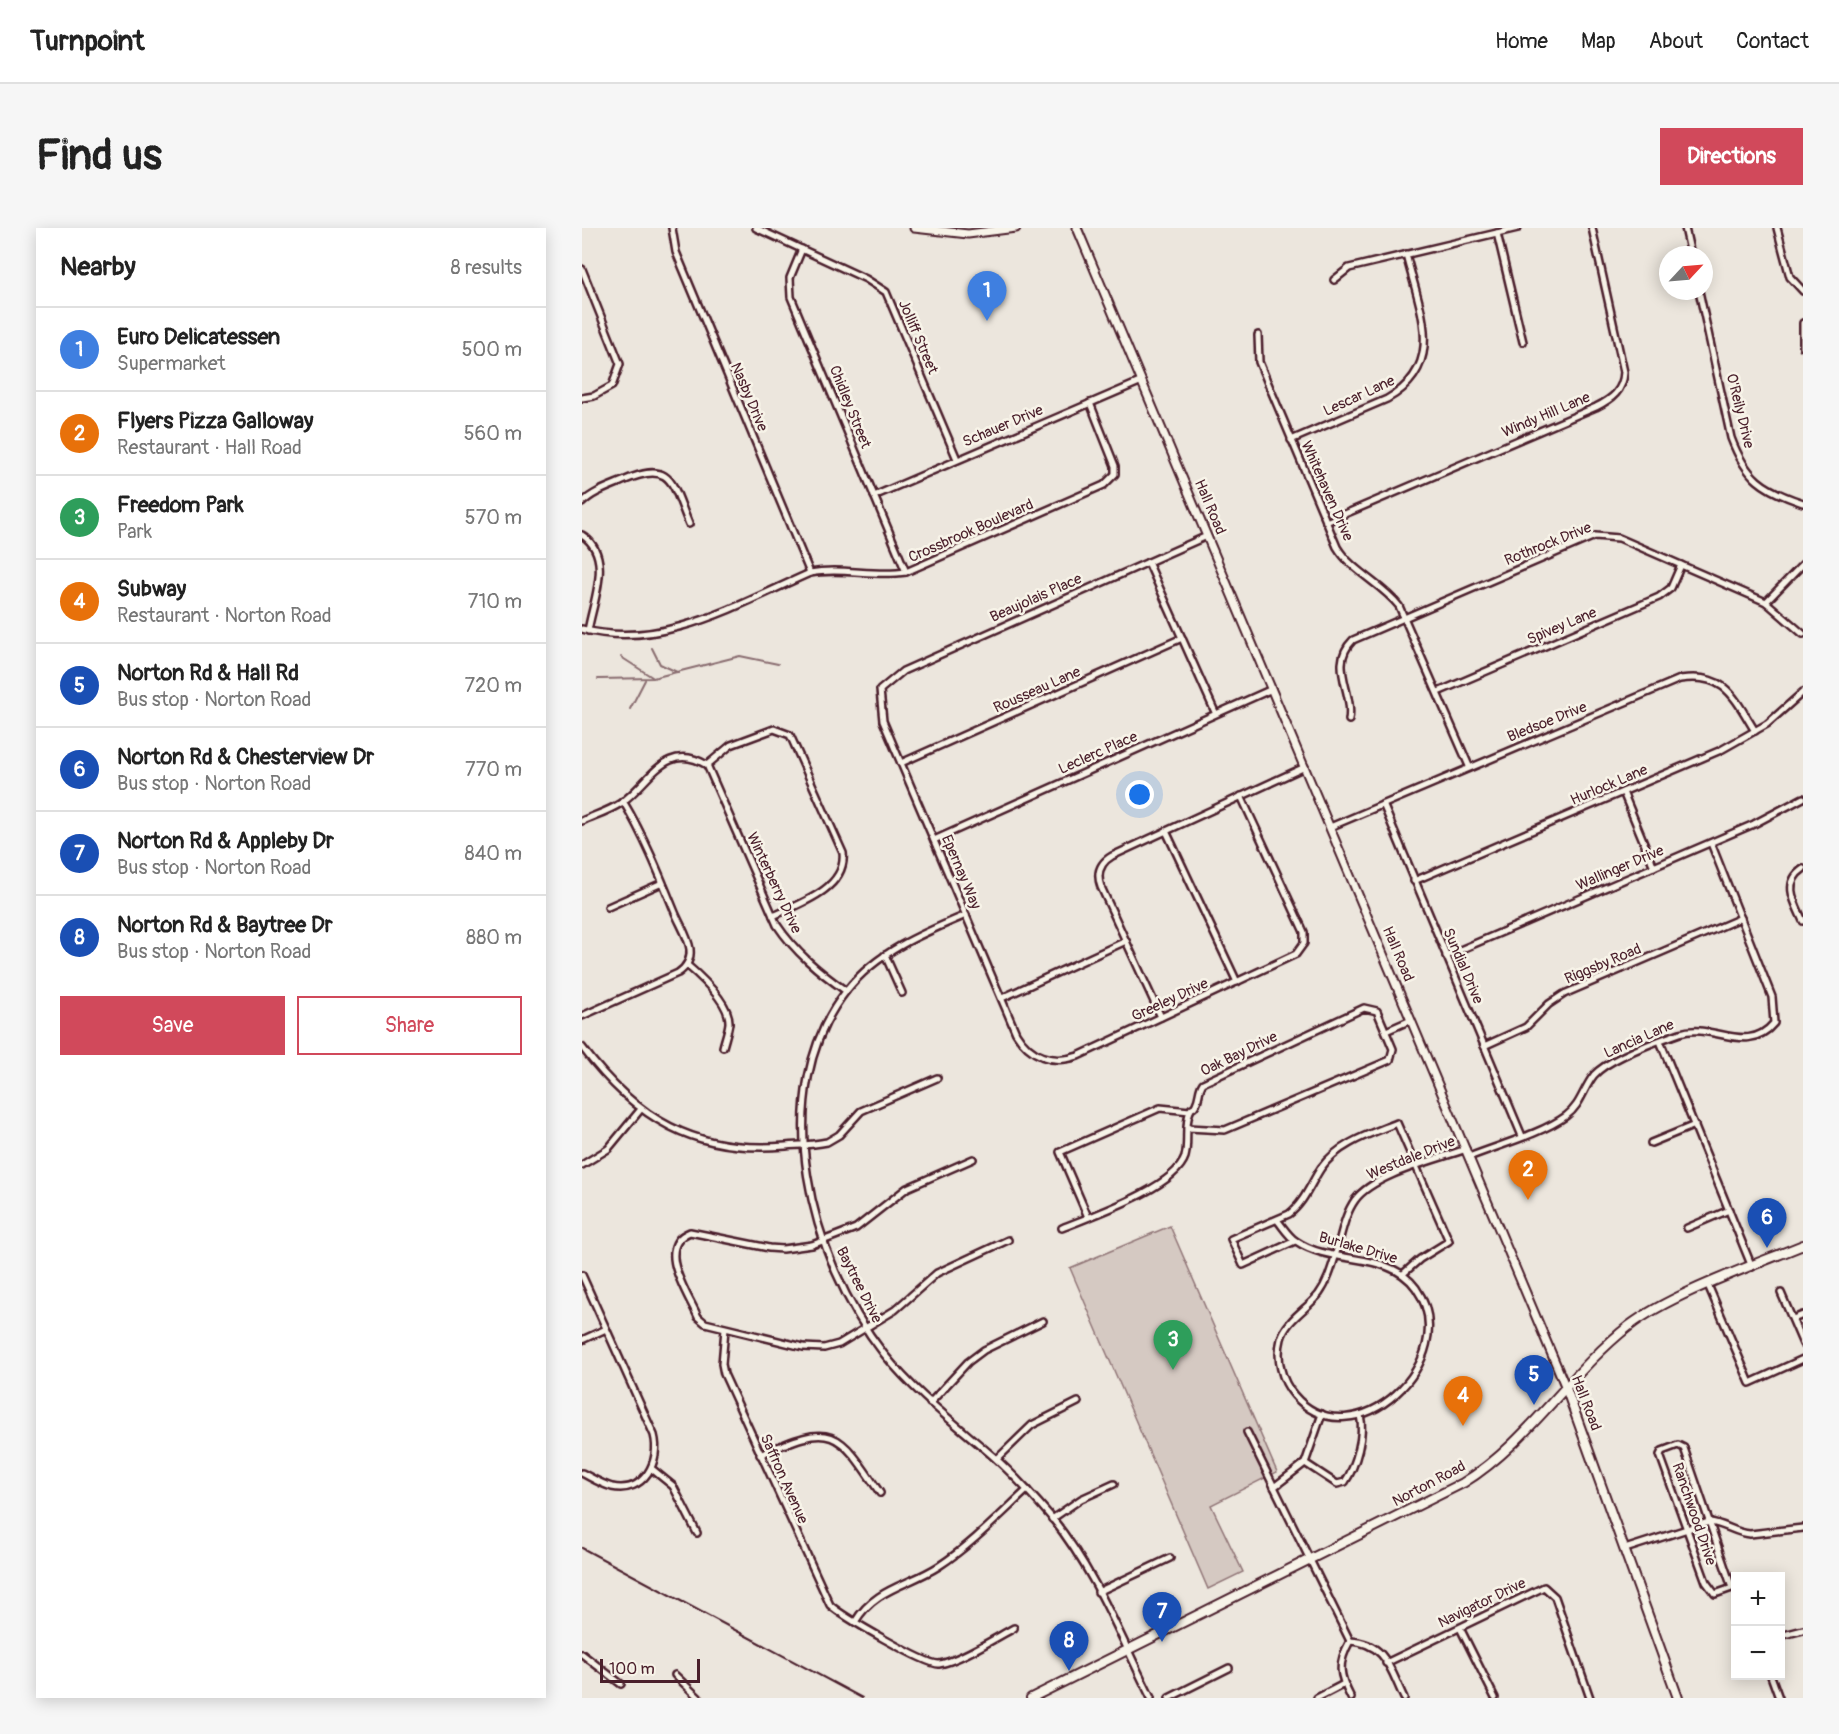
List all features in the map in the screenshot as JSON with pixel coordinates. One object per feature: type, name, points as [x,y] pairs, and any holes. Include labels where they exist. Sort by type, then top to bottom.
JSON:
[{"type":"main road","name":"Norton Road","points":[[1031,1698],[1044,1695],[1128,1650],[1470,1479],[1507,1449],[1629,1326],[1648,1314],[1708,1285],[1803,1245]]},
{"type":"main road","name":"Hall Road","points":[[1566,1388],[1625,1549],[1675,1697]]},
{"type":"street","name":"Nasby Drive","points":[[672,228],[676,252],[810,573]]},
{"type":"street","name":"Jolliff Street","points":[[756,228],[872,282],[886,292],[957,459]]},
{"type":"street","points":[[914,228],[968,234],[1016,228]]},
{"type":"street","name":"Hall Road","points":[[1077,228],[1566,1388]]},
{"type":"street","points":[[1334,280],[1348,268],[1518,228]]},
{"type":"street","name":"Windy Hill Lane","points":[[1326,522],[1596,407],[1616,394],[1621,387],[1624,372],[1592,228]]},
{"type":"street","points":[[1685,228],[1689,246]]},
{"type":"street","points":[[1777,228],[1791,277],[1803,291]]},
{"type":"street","points":[[1497,233],[1523,342]]},
{"type":"street","name":"Chidley Street","points":[[802,249],[791,273],[789,291],[906,572]]},
{"type":"street","name":"Lescar Lane","points":[[1291,440],[1387,399],[1400,392],[1414,378],[1423,360],[1425,340],[1406,254]]},
{"type":"street","points":[[582,269],[620,364],[616,380],[604,392],[582,398]]},
{"type":"street","name":"O'Reily Drive","points":[[1701,300],[1731,438],[1744,468],[1762,486],[1803,503]]},
{"type":"street","points":[[1803,323],[1803,347]]},
{"type":"street","name":"Whitehaven Drive","points":[[1258,335],[1256,349],[1259,362],[1326,522],[1343,556],[1384,588],[1405,616],[1469,766]]},
{"type":"street","name":"Schauer Drive","points":[[874,496],[1142,381]]},
{"type":"street","name":"Crossbrook Boulevard","points":[[585,630],[638,635],[674,629],[810,573],[823,571],[891,575],[906,572],[1104,485],[1111,480],[1115,466],[1090,403]]},
{"type":"street","points":[[582,503],[590,495],[643,472],[654,471],[669,480],[689,524]]},
{"type":"street","points":[[582,535],[597,548],[600,563],[585,630]]},
{"type":"street","name":"Beaujolais Place","points":[[880,690],[903,671],[1208,536]]},
{"type":"street","name":"Rothrock Drive","points":[[1349,720],[1351,707],[1340,668],[1343,653],[1348,645],[1361,636],[1405,616],[1595,536],[1619,538],[1766,602],[1803,634]]},
{"type":"street","points":[[1148,562],[1215,712]]},
{"type":"street","points":[[1766,602],[1803,564]]},
{"type":"street","name":"Spivey Lane","points":[[1438,692],[1659,597],[1671,588],[1680,565]]},
{"type":"street","name":"Rousseau Lane","points":[[901,763],[1182,638]]},
{"type":"street","name":"Bledsoe Drive","points":[[1330,827],[1469,766],[1680,679],[1698,676],[1715,680],[1728,689],[1755,731]]},
{"type":"street","name":"Leclerc Place","points":[[934,840],[1215,712],[1272,689]]},
{"type":"street","name":"Epernay Way","points":[[880,690],[883,721],[966,915],[1022,1041],[1038,1055]]},
{"type":"street","name":"Hurlock Lane","points":[[1414,881],[1721,750],[1755,731],[1790,706],[1803,692]]},
{"type":"street","points":[[582,821],[623,801],[659,766],[667,762],[684,757],[707,765],[731,745],[766,730],[783,730],[795,742],[843,853],[844,865],[834,882],[808,900],[773,916]]},
{"type":"street","name":"Winterberry Drive","points":[[707,765],[773,916],[790,945],[846,991]]},
{"type":"street","points":[[1161,1017],[1101,886],[1098,875],[1107,859],[1305,767]]},
{"type":"street","points":[[1623,792],[1654,867]]},
{"type":"street","name":"Greeley Drive","points":[[1038,1055],[1052,1060],[1071,1059],[1296,954],[1304,943],[1304,932],[1241,796]]},
{"type":"street","name":"Wallinger Drive","points":[[1446,956],[1754,824],[1803,798]]},
{"type":"street","points":[[582,1016],[678,973],[687,965],[690,950],[639,828],[623,801]]},
{"type":"street","name":"Sundial Drive","points":[[1383,804],[1522,1136]]},
{"type":"street","points":[[1166,831],[1237,982]]},
{"type":"street","points":[[1711,843],[1741,918]]},
{"type":"street","points":[[1803,869],[1792,880],[1791,889],[1803,921]]},
{"type":"street","points":[[609,907],[662,883]]},
{"type":"street","name":"Baytree Drive","points":[[966,915],[923,933],[885,955],[846,991],[824,1028],[810,1067],[804,1098],[805,1144],[810,1184],[824,1241],[835,1270],[867,1328],[890,1360],[930,1403],[997,1459],[1052,1519],[1078,1556],[1098,1592],[1151,1698]]},
{"type":"street","name":"Lancia Lane","points":[[1469,1157],[1556,1122],[1573,1110],[1594,1075],[1602,1068],[1660,1041],[1690,1030],[1744,1040],[1765,1032],[1774,1023],[1772,997],[1741,918]]},
{"type":"street","name":"Riggsby Road","points":[[1484,1046],[1526,1027],[1549,1004],[1564,994],[1741,918]]},
{"type":"street","points":[[1002,998],[1126,941]]},
{"type":"street","points":[[885,955],[902,993]]},
{"type":"street","points":[[687,965],[707,983],[727,1014],[729,1021],[723,1047]]},
{"type":"street","name":"Oak Bay Drive","points":[[1062,1228],[1152,1190],[1178,1169],[1185,1158],[1190,1111],[1196,1104],[1203,1083],[1364,1008],[1377,1011],[1386,1031]]},
{"type":"street","points":[[1188,1128],[1225,1130],[1383,1064],[1394,1053],[1386,1031],[1411,1020]]},
{"type":"street","points":[[1660,1041],[1752,1267]]},
{"type":"street","points":[[582,1047],[597,1066],[641,1109],[675,1130],[725,1146],[757,1148],[833,1139],[861,1111],[937,1078]]},
{"type":"street","points":[[1088,1217],[1060,1152],[1160,1108],[1190,1111]]},
{"type":"street","points":[[582,1165],[608,1149],[641,1109]]},
{"type":"street","points":[[1295,1241],[1243,1265],[1231,1239],[1278,1221],[1296,1209],[1322,1166],[1344,1146],[1397,1123],[1449,1241],[1420,1259],[1403,1274]]},
{"type":"street","points":[[1651,1143],[1695,1125]]},
{"type":"street","name":"Westdale Drive","points":[[1322,1414],[1308,1408],[1290,1390],[1284,1380],[1279,1349],[1287,1326],[1312,1302],[1326,1282],[1347,1213],[1356,1198],[1379,1182],[1466,1149]]},
{"type":"street","points":[[973,1159],[907,1188],[868,1221],[824,1241],[783,1249],[690,1232],[679,1238],[673,1252],[674,1264],[698,1317],[705,1323],[814,1348],[839,1344],[895,1310],[937,1273],[1008,1240]]},
{"type":"street","points":[[1687,1228],[1730,1210]]},
{"type":"street","name":"Burlake Drive","points":[[1278,1221],[1295,1241],[1393,1268],[1403,1274],[1415,1287],[1424,1304],[1428,1320],[1425,1348],[1418,1368],[1403,1388],[1381,1406],[1360,1415],[1322,1414]]},
{"type":"street","points":[[582,1275],[654,1435],[656,1452],[652,1469],[640,1481],[618,1487],[600,1483],[582,1473]]},
{"type":"street","points":[[1708,1285],[1750,1383],[1803,1359]]},
{"type":"street","points":[[1781,1293],[1803,1344]]},
{"type":"street","points":[[1792,1319],[1803,1315]]},
{"type":"street","points":[[930,1403],[968,1362],[984,1350],[1044,1322]]},
{"type":"street","points":[[582,1340],[606,1329]]},
{"type":"street","name":"Saffron Avenue","points":[[725,1329],[722,1364],[724,1374],[825,1598],[836,1611],[926,1660],[938,1664],[1014,1628]]},
{"type":"street","points":[[997,1459],[1032,1425],[1078,1402]]},
{"type":"street","points":[[1274,1487],[1305,1463],[1322,1414]]},
{"type":"street","points":[[1305,1463],[1337,1484],[1345,1482],[1360,1443],[1360,1415]]},
{"type":"street","points":[[1247,1432],[1350,1641]]},
{"type":"street","points":[[760,1455],[803,1436],[820,1435],[836,1439],[849,1449],[880,1493]]},
{"type":"street","name":"Ranchwood Drive","points":[[1677,1445],[1684,1449],[1708,1522],[1732,1588],[1714,1594],[1709,1589],[1689,1528],[1660,1455],[1662,1451],[1677,1445]]},
{"type":"street","points":[[652,1469],[673,1486],[697,1533]]},
{"type":"street","points":[[1052,1519],[1081,1499],[1114,1484]]},
{"type":"street","points":[[855,1622],[870,1602],[938,1567],[969,1544],[1027,1490]]},
{"type":"street","points":[[1625,1549],[1708,1522],[1723,1523],[1741,1534],[1803,1528]]},
{"type":"street","points":[[1098,1592],[1170,1558]]},
{"type":"street","name":"Navigator Drive","points":[[1386,1663],[1539,1588],[1548,1589],[1555,1598],[1590,1698]]},
{"type":"street","points":[[1460,1628],[1495,1698]]},
{"type":"street","points":[[1785,1635],[1803,1630]]},
{"type":"street","points":[[1350,1641],[1365,1642],[1375,1646],[1404,1698]]},
{"type":"street","points":[[1350,1641],[1339,1666],[1351,1698]]},
{"type":"street","points":[[582,1654],[621,1684]]},
{"type":"street","points":[[1169,1698],[1229,1668]]},
{"type":"street","points":[[675,1674],[699,1698]]},
{"type":"street","points":[[1772,1680],[1779,1698]]},
{"type":"street","points":[[1317,1698],[1344,1684]]},
{"type":"shaded area","points":[[1170,1226],[1277,1472],[1211,1505],[1243,1572],[1208,1589],[1070,1268]]},
{"type":"waterway","points":[[652,648],[660,664],[679,673]]},
{"type":"waterway","points":[[598,679],[653,678],[740,656],[778,664]]},
{"type":"waterway","points":[[621,657],[652,677]]},
{"type":"waterway","points":[[630,709],[645,680]]},
{"type":"railway","points":[[582,1548],[862,1698]]},
{"type":"place","name":"Euro Delicatessen","points":[[987,321]]},
{"type":"place","name":"Flyers Pizza Galloway","points":[[1528,1200]]},
{"type":"place","name":"Norton Rd & Chesterview Dr","points":[[1767,1248]]},
{"type":"place","name":"Freedom Park","points":[[1173,1370]]},
{"type":"place","name":"Norton Rd & Hall Rd","points":[[1534,1405]]},
{"type":"place","name":"Subway","points":[[1463,1426]]},
{"type":"place","name":"Norton Rd & Appleby Dr","points":[[1162,1642]]},
{"type":"place","name":"Norton Rd & Baytree Dr","points":[[1069,1671]]}]
